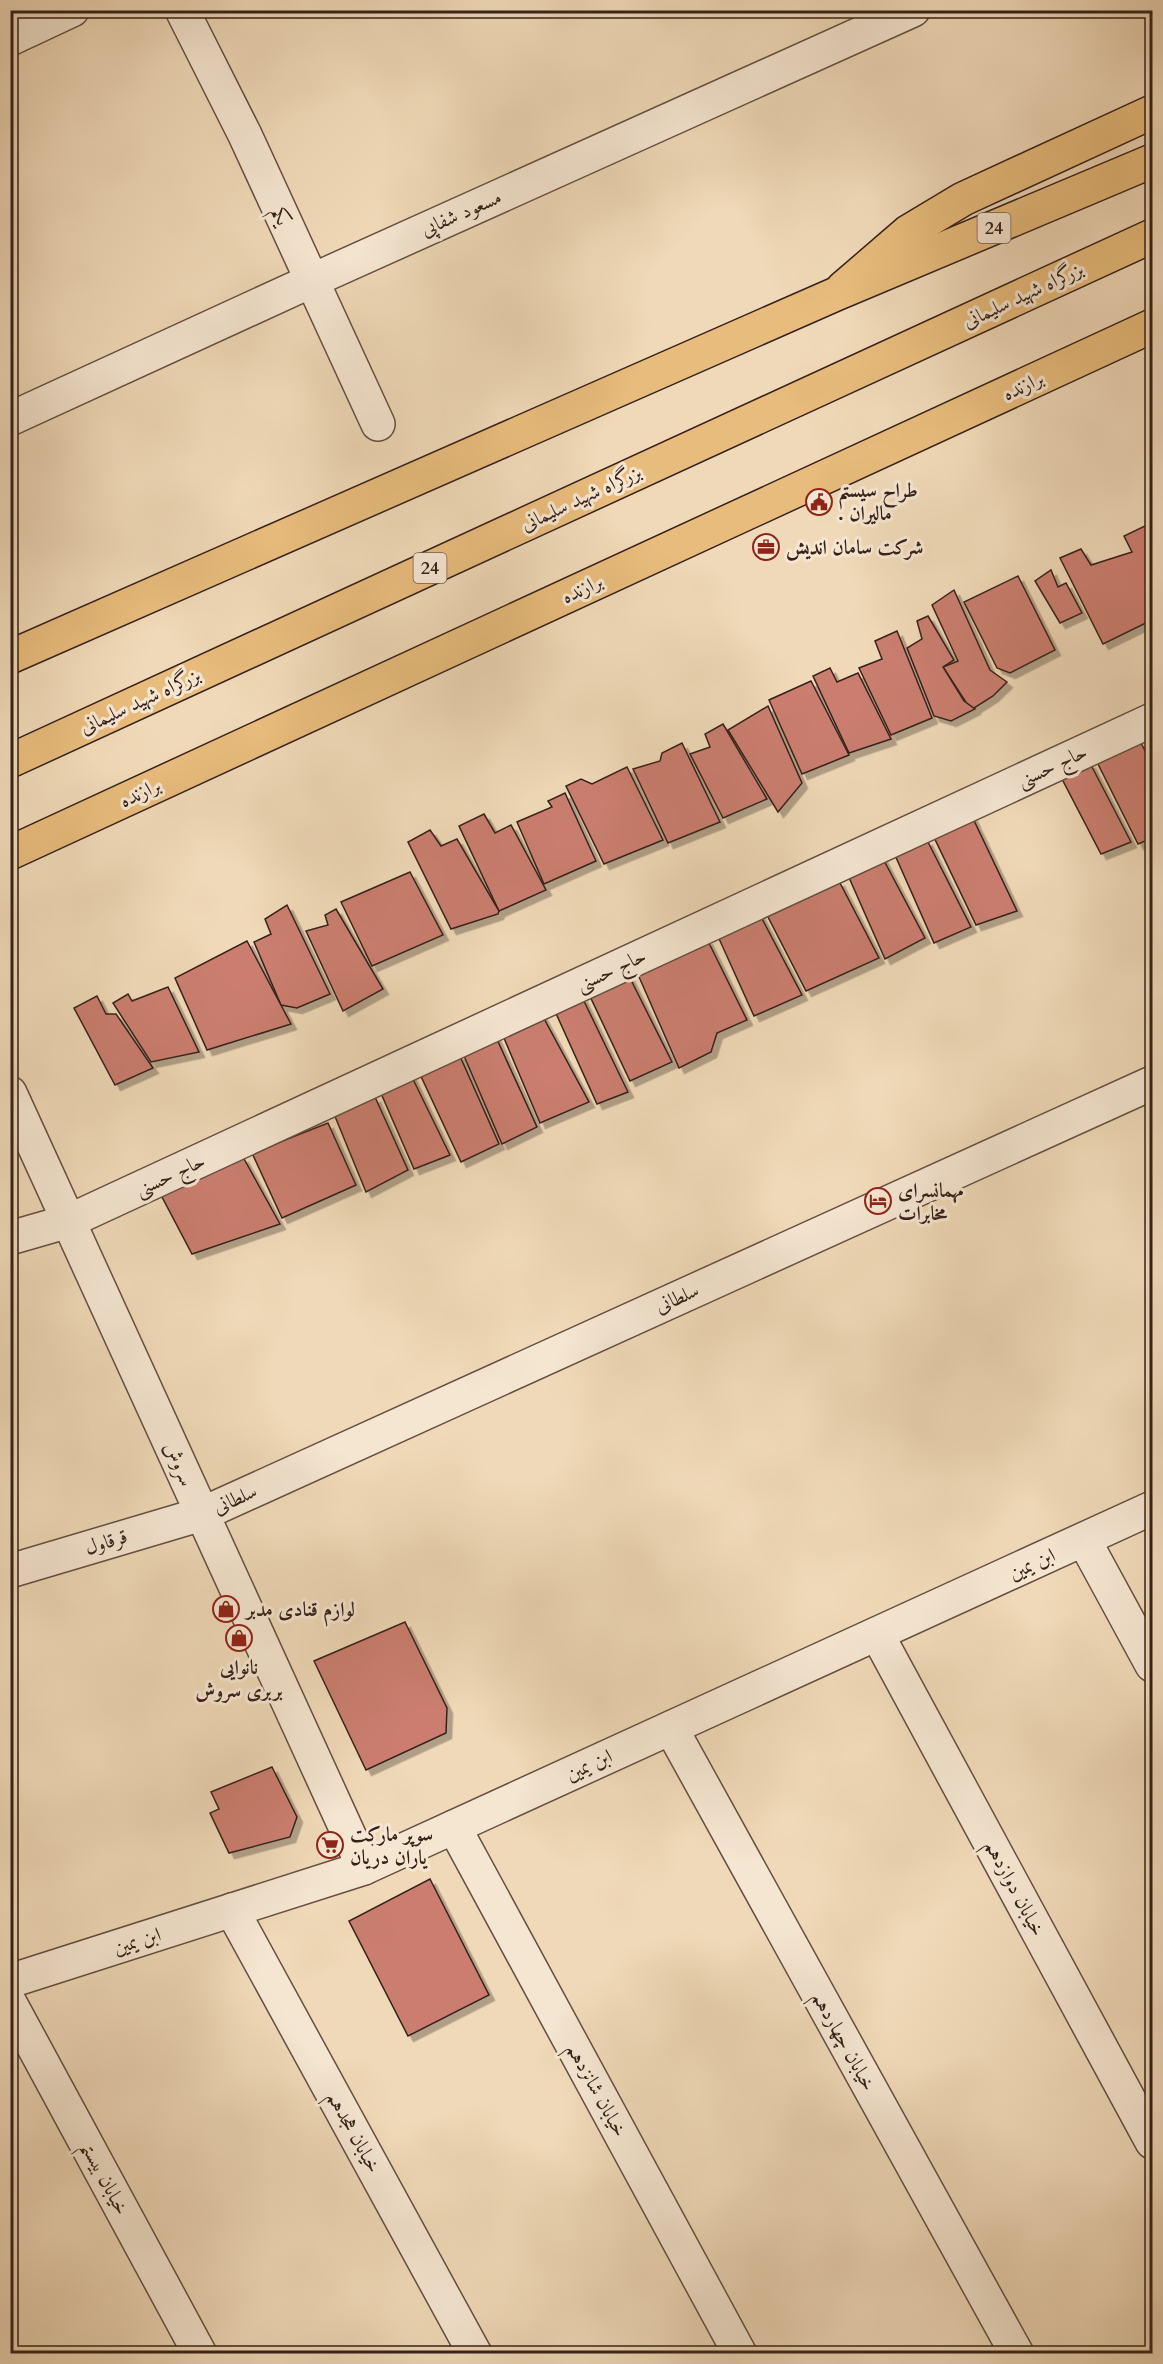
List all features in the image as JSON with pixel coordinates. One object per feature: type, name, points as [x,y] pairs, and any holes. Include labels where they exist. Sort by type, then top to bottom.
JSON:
[{"type":"main road","points":[[836,294],[908,232],[963,199],[1152,112]]},
{"type":"main road","name":"24","points":[[10,657],[836,294],[1152,161]]},
{"type":"main road","name":"بزرگراه شهید سلیمانی","points":[[10,761],[1152,236]]},
{"type":"main road","name":"برازنده","points":[[10,853],[1152,326]]},
{"type":"street","points":[[10,39],[72,10]]},
{"type":"street","name":"یکم","points":[[182,10],[245,135],[310,281],[378,424]]},
{"type":"street","name":"مسعود شفاپی","points":[[10,419],[310,281],[913,10]]},
{"type":"street","name":"حاج حسنی","points":[[10,1238],[69,1221],[1152,720]]},
{"type":"street","name":"سلطانی","points":[[202,1514],[1152,1083]]},
{"type":"street","name":"سروش","points":[[10,1092],[364,1868]]},
{"type":"street","name":"ابن یمین","points":[[10,1982],[364,1868],[1152,1508]]},
{"type":"street","name":"قرقاول","points":[[10,1571],[202,1514]]},
{"type":"street","points":[[1084,1540],[1152,1665]]},
{"type":"street","name":"خیابان دوازدهم","points":[[878,1634],[1152,2142]]},
{"type":"street","name":"خیابان چهاردهم","points":[[671,1728],[1017,2354]]},
{"type":"street","name":"خیابان شانزدهم","points":[[454,1827],[740,2354]]},
{"type":"street","name":"خیابان هجدهم","points":[[232,1910],[475,2354]]},
{"type":"street","name":"خیابان بیستم","points":[[10,2003],[200,2354]]},
{"type":"building","points":[[1149,524],[1152,532],[1152,620],[1103,644],[1060,558],[1081,549],[1091,565],[1132,552],[1124,536]]},
{"type":"building","points":[[1051,570],[1058,587],[1066,583],[1082,613],[1060,623],[1035,581]]},
{"type":"building","points":[[1018,576],[1055,650],[1010,673],[997,668],[964,602]]},
{"type":"building","points":[[954,590],[990,670],[1007,682],[993,696],[971,710],[943,667],[958,661],[932,605]]},
{"type":"building","points":[[928,616],[954,660],[943,667],[964,701],[975,709],[951,721],[934,716],[907,648],[922,639],[917,621]]},
{"type":"building","points":[[897,631],[932,718],[891,735],[859,668],[882,659],[875,641]]},
{"type":"building","points":[[830,668],[837,682],[858,673],[891,739],[849,753],[813,676]]},
{"type":"building","points":[[811,681],[849,755],[802,774],[769,700]]},
{"type":"building","points":[[768,706],[802,783],[778,812],[728,730]]},
{"type":"building","points":[[723,724],[767,799],[723,818],[690,754],[710,747],[705,734]]},
{"type":"building","points":[[1140,741],[1152,764],[1152,838],[1138,844],[1097,762]]},
{"type":"building","points":[[682,743],[720,822],[668,843],[633,769],[660,761],[662,753]]},
{"type":"building","points":[[1090,763],[1131,842],[1101,854],[1061,777]]},
{"type":"building","points":[[627,767],[663,840],[604,864],[566,786],[581,779],[592,784]]},
{"type":"building","points":[[565,793],[596,861],[544,884],[517,822],[552,807],[548,801]]},
{"type":"building","points":[[969,810],[1017,911],[976,925],[931,831]]},
{"type":"building","points":[[484,814],[495,833],[511,825],[546,890],[499,911],[459,826]]},
{"type":"building","points":[[430,830],[441,846],[457,839],[499,911],[498,914],[451,929],[408,842]]},
{"type":"building","points":[[927,840],[971,927],[934,943],[895,855]]},
{"type":"building","points":[[880,853],[925,938],[885,959],[847,873]]},
{"type":"building","points":[[410,872],[443,935],[372,966],[341,902]]},
{"type":"building","points":[[839,881],[879,958],[806,991],[766,913]]},
{"type":"building","points":[[287,905],[330,994],[297,1008],[281,1005],[254,942],[271,934],[265,919]]},
{"type":"building","points":[[336,909],[383,989],[343,1011],[306,931],[328,925],[325,915]]},
{"type":"building","points":[[759,913],[802,995],[754,1016],[716,932]]},
{"type":"building","points":[[707,939],[747,1020],[717,1033],[711,1052],[679,1068],[636,970]]},
{"type":"building","points":[[247,941],[291,1024],[207,1050],[175,978]]},
{"type":"building","points":[[626,970],[672,1062],[630,1081],[587,990]]},
{"type":"building","points":[[168,987],[199,1052],[151,1062],[113,1003],[128,994],[132,1001]]},
{"type":"building","points":[[97,996],[106,1014],[116,1014],[153,1068],[115,1085],[74,1008]]},
{"type":"building","points":[[582,997],[628,1092],[597,1104],[554,1009]]},
{"type":"building","points":[[541,1013],[589,1102],[540,1123],[501,1031]]},
{"type":"building","points":[[495,1035],[537,1127],[502,1144],[461,1049]]},
{"type":"building","points":[[459,1054],[499,1144],[461,1162],[419,1072]]},
{"type":"building","points":[[410,1073],[450,1155],[414,1169],[380,1091]]},
{"type":"building","points":[[375,1097],[408,1170],[366,1192],[334,1114]]},
{"type":"building","points":[[328,1123],[356,1185],[282,1218],[252,1153]]},
{"type":"building","points":[[243,1157],[280,1224],[192,1254],[161,1195]]},
{"type":"building","points":[[405,1622],[447,1708],[446,1733],[366,1770],[314,1661]]},
{"type":"building","points":[[272,1767],[297,1817],[290,1837],[229,1853],[210,1813],[219,1809],[211,1792]]},
{"type":"building","points":[[430,1879],[489,1995],[408,2036],[349,1921]]},
{"type":"place","name":"طراح سیستم . مالیران","points":[[819,502]]},
{"type":"place","name":"شرکت سامان اندیش","points":[[766,547]]},
{"type":"place","name":"مهمانسرای مخابرات","points":[[878,1201]]},
{"type":"place","name":"لوازم قنادى مدبر","points":[[226,1609]]},
{"type":"place","name":"نانوایی بربری سروش","points":[[239,1638]]},
{"type":"place","name":"سوپر مارکت یاران دریان","points":[[330,1845]]}]
